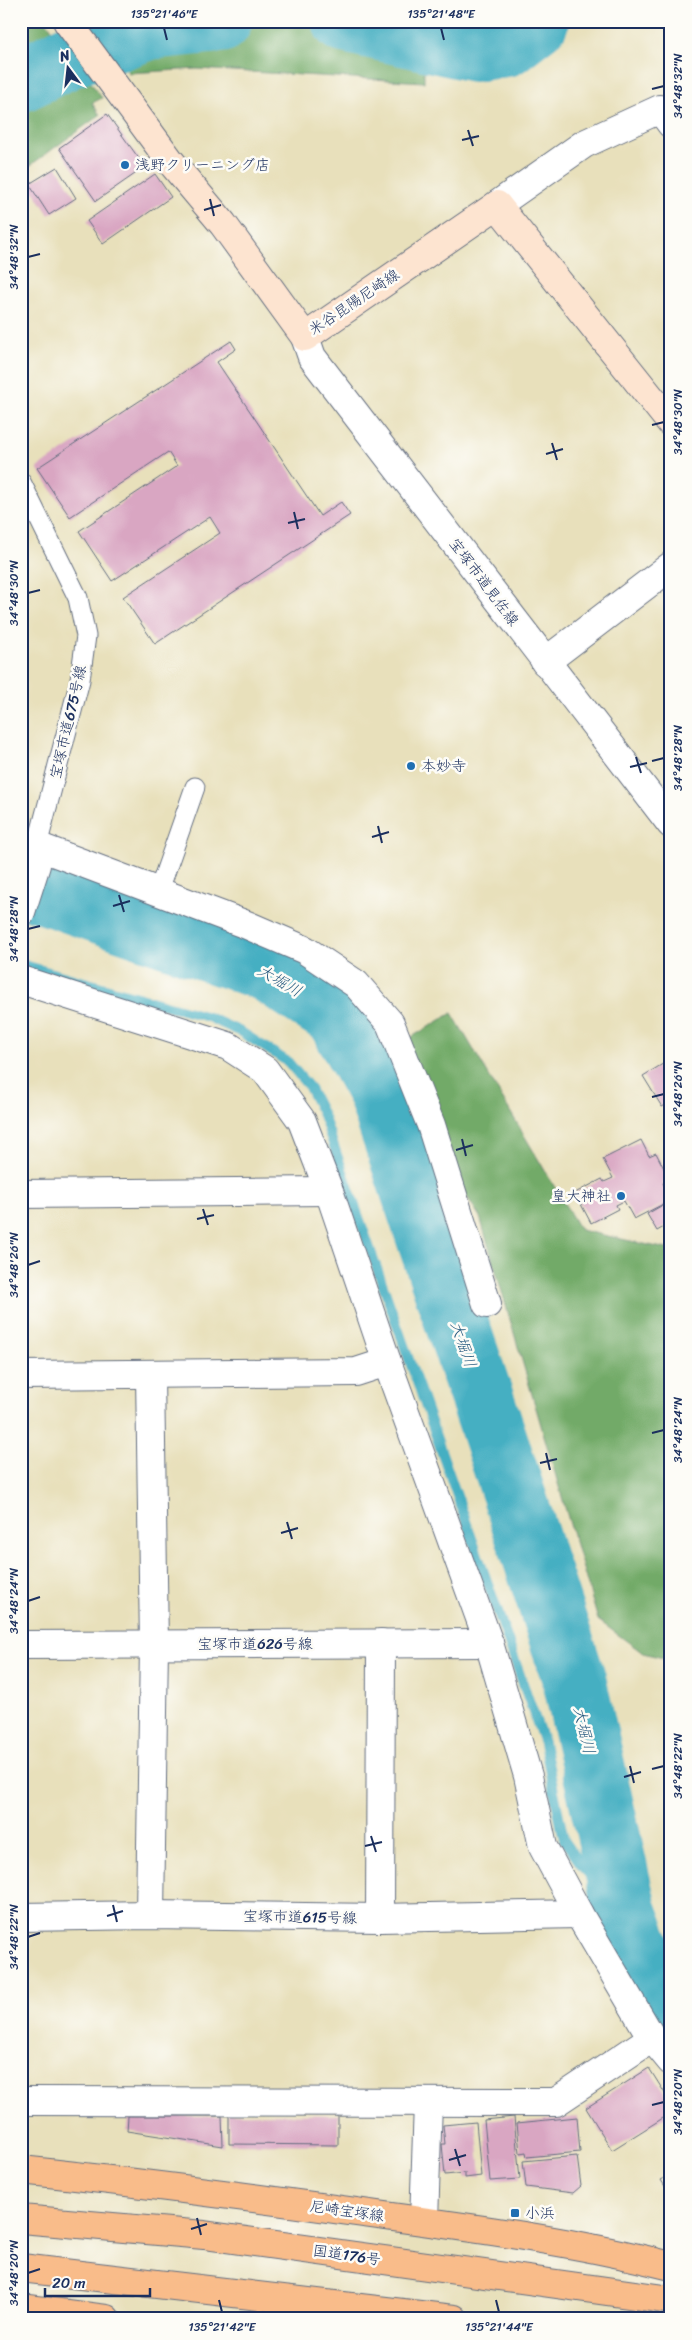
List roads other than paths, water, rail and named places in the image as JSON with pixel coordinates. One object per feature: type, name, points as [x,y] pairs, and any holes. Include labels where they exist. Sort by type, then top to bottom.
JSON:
[{"type":"main road","name":"米谷昆陽尼崎線","points":[[67,21],[170,162],[223,224],[305,336],[497,205]]},
{"type":"main road","points":[[497,205],[671,423]]},
{"type":"main road","name":"尼崎宝塚線","points":[[21,2170],[190,2188],[424,2221],[606,2250],[671,2266]]},
{"type":"main road","name":"国道176号","points":[[21,2219],[204,2235],[671,2300]]},
{"type":"main road","points":[[21,2268],[454,2319]]},
{"type":"main road","points":[[21,2308],[106,2319]]},
{"type":"street","points":[[497,205],[584,144],[667,112]]},
{"type":"street","name":"宝塚市道見佐線","points":[[305,336],[312,357],[544,662],[671,824]]},
{"type":"street","points":[[544,662],[671,566]]},
{"type":"street","points":[[31,850],[247,925],[305,950],[356,984],[390,1023],[431,1125],[487,1304]]},
{"type":"street","name":"宝塚市道675号線","points":[[21,912],[31,850]]},
{"type":"street","points":[[21,980],[228,1046],[265,1070],[302,1121],[329,1191],[386,1362],[489,1642],[528,1776],[543,1847],[579,1914],[652,2038],[671,2061]]},
{"type":"street","points":[[21,1194],[329,1191]]},
{"type":"street","points":[[21,1375],[356,1372],[386,1362]]},
{"type":"street","points":[[150,1375],[154,1644],[150,1915]]},
{"type":"street","name":"宝塚市道626号線","points":[[21,1645],[489,1642]]},
{"type":"street","points":[[380,1643],[380,1918]]},
{"type":"street","name":"宝塚市道615号線","points":[[21,1917],[150,1915],[380,1918],[579,1914]]},
{"type":"street","points":[[21,2101],[556,2102],[652,2038]]},
{"type":"street","points":[[424,2221],[428,2103]]},
{"type":"lane","name":"宝塚市道675号線","points":[[21,482],[78,598],[86,636],[80,680],[31,850]]},
{"type":"lane","points":[[158,893],[195,787]]},
{"type":"waterway","name":"大堀川","points":[[21,80],[70,56],[149,28],[220,21]]},
{"type":"waterway","name":"大堀川","points":[[344,21],[475,50],[506,45],[537,21]]},
{"type":"waterway","name":"大堀川","points":[[21,884],[267,970],[337,1016],[379,1092],[574,1679],[625,1910],[654,1986],[671,2007]]},
{"type":"waterway","points":[[24,965],[208,1017],[241,1032],[288,1062],[309,1087],[323,1115],[544,1743],[564,1840],[585,1870],[625,1910]]},
{"type":"place","name":"浅野クリーニング店","points":[[125,165]]},
{"type":"place","name":"本妙寺","points":[[411,766]]},
{"type":"place","name":"皇大神社","points":[[621,1196]]},
{"type":"place","name":"小浜","points":[[515,2213]]}]
